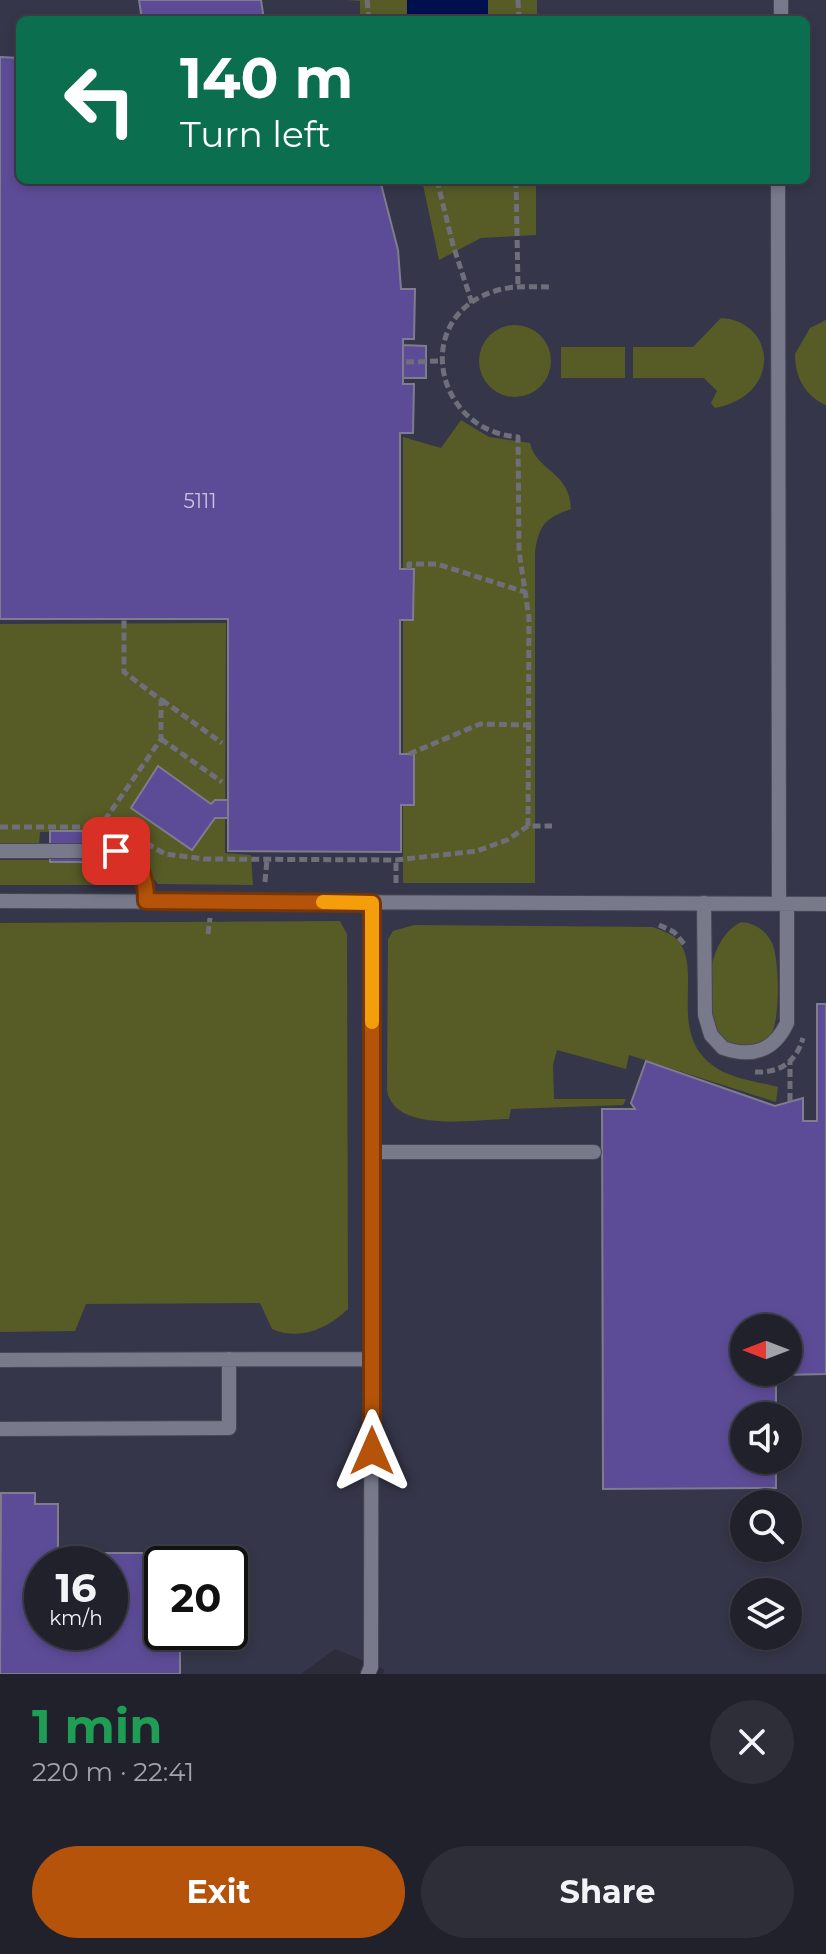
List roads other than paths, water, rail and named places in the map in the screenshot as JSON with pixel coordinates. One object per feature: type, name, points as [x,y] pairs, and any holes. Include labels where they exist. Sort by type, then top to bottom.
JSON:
[{"type":"lane","points":[[704,903],[705,1015],[711,1035],[723,1048],[751,1053],[766,1049],[779,1039],[787,1023],[783,904],[778,184]]},
{"type":"lane","points":[[0,851],[116,851],[133,858],[141,868],[146,901]]},
{"type":"lane","points":[[0,901],[826,904]]},
{"type":"lane","points":[[368,1674],[371,1667],[372,903]]},
{"type":"lane","points":[[373,1152],[594,1152]]},
{"type":"lane","points":[[0,1429],[229,1428],[229,1359]]},
{"type":"lane","points":[[0,1360],[372,1359]]}]
